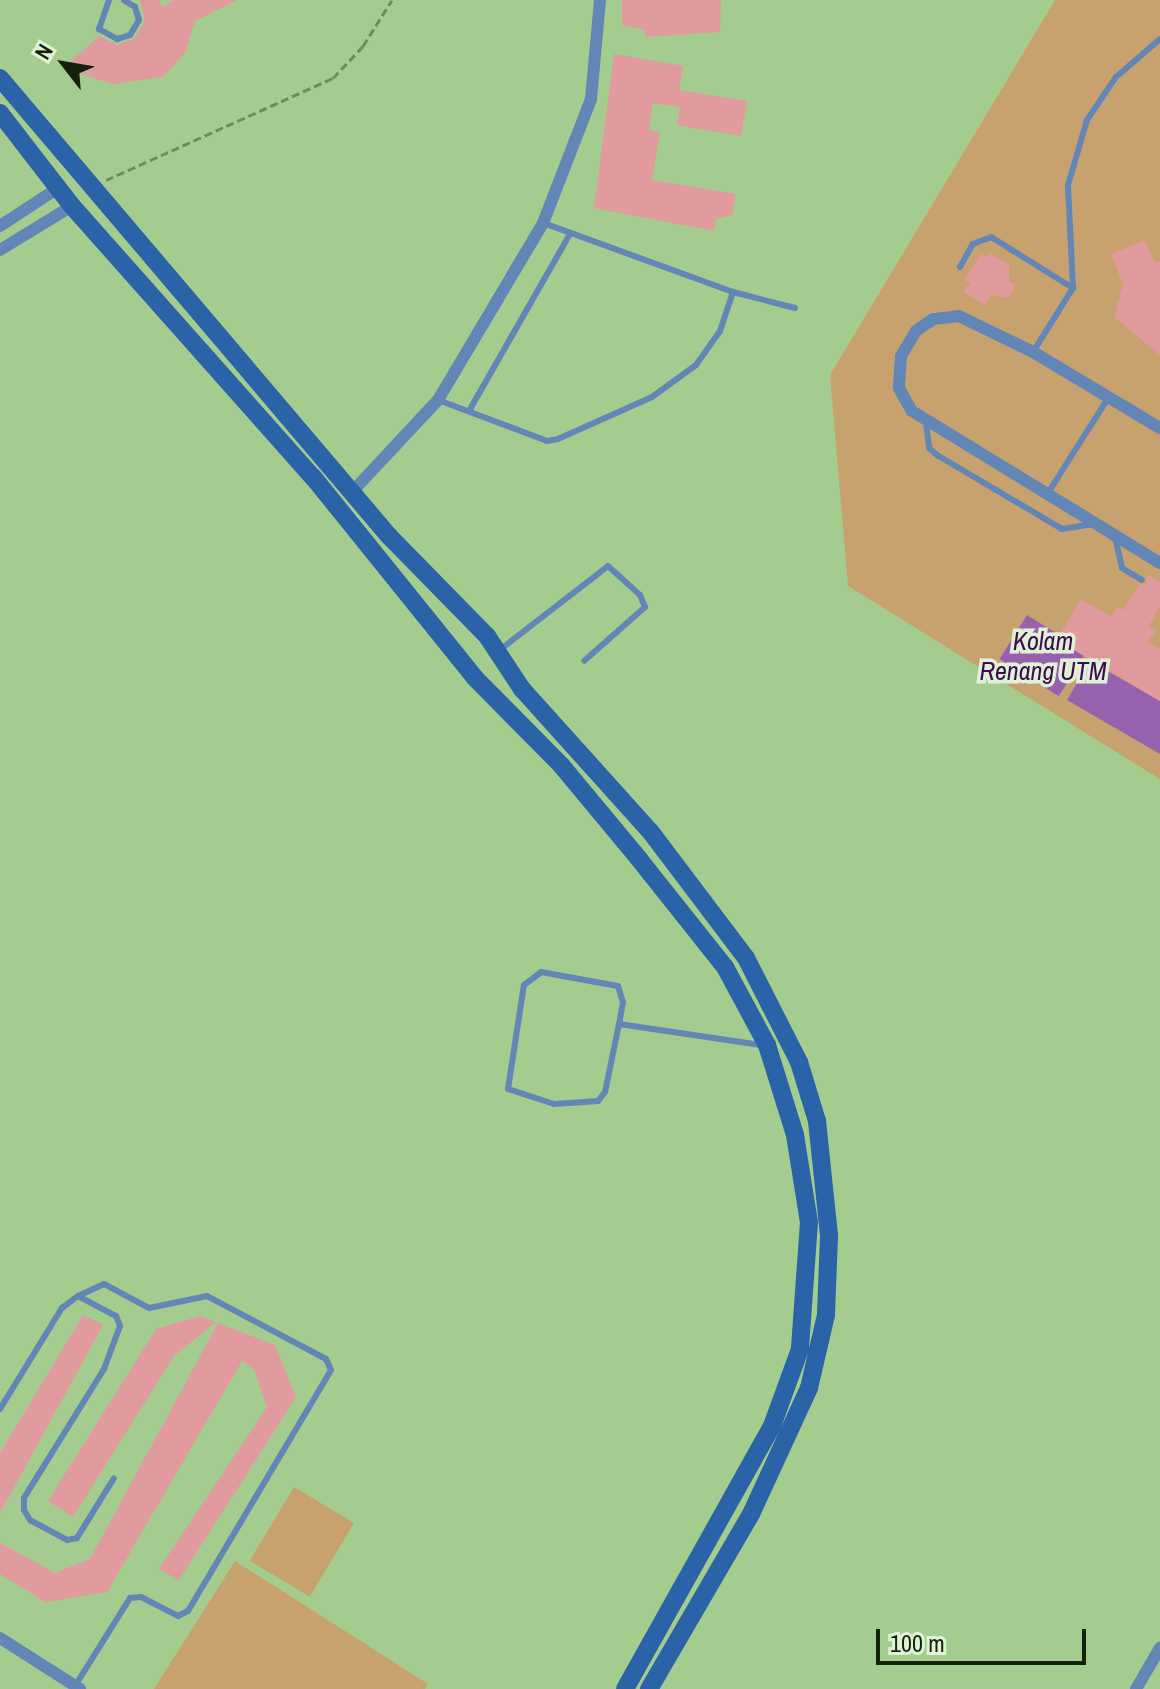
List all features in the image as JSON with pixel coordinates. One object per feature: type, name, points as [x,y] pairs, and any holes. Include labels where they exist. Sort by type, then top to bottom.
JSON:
[{"type":"street","points":[[353,491],[438,400],[543,223],[591,99],[600,0]]},
{"type":"street","points":[[0,78],[389,536],[472,620],[498,651],[522,689],[650,831],[746,958],[783,1025],[817,1121],[829,1236],[826,1315],[809,1388],[751,1514],[649,1689]]},
{"type":"street","points":[[0,113],[72,206],[313,477],[475,678],[561,765],[725,967],[767,1045],[795,1135],[809,1222],[800,1349],[772,1426],[625,1689]]},
{"type":"street","points":[[0,226],[58,188]]},
{"type":"street","points":[[0,250],[72,206]]},
{"type":"street","points":[[1160,428],[1010,339],[959,316],[933,319],[916,331],[901,356],[899,388],[904,402],[926,422],[1160,563]]},
{"type":"street","points":[[434,625],[453,629],[472,620]]},
{"type":"street","points":[[0,1638],[78,1688]]},
{"type":"street","points":[[1136,1689],[1160,1648]]},
{"type":"lane","points":[[109,0],[99,29],[117,39],[130,35],[139,20],[135,7],[124,0]]},
{"type":"lane","points":[[1033,352],[1073,288],[1076,274],[1067,202],[1081,136],[1106,89],[1160,39]]},
{"type":"lane","points":[[543,223],[733,292],[795,308]]},
{"type":"lane","points":[[469,411],[570,234]]},
{"type":"lane","points":[[960,267],[973,244],[991,237],[1073,288]]},
{"type":"lane","points":[[438,400],[547,441],[598,424],[652,397],[696,365],[720,331],[733,292]]},
{"type":"lane","points":[[1046,496],[1108,397]]},
{"type":"lane","points":[[926,422],[929,448],[937,455],[1062,529],[1094,524]]},
{"type":"lane","points":[[1115,537],[1122,568],[1142,580]]},
{"type":"lane","points":[[498,651],[608,566],[643,598],[644,610],[584,661]]},
{"type":"lane","points":[[532,975],[575,975],[618,986],[623,1002],[619,1024],[605,1092],[598,1101],[554,1104],[508,1089],[524,985],[532,975]]},
{"type":"lane","points":[[619,1024],[767,1045]]},
{"type":"lane","points":[[0,1409],[50,1324],[78,1296],[104,1284],[149,1308],[207,1296],[326,1359],[331,1370],[188,1611],[178,1616],[141,1597],[130,1598],[78,1688]]},
{"type":"lane","points":[[78,1296],[116,1316],[120,1326],[104,1369],[24,1498],[24,1510],[30,1520],[67,1540],[77,1538],[114,1478]]},
{"type":"path","points":[[91,184],[333,78],[363,46],[392,0]]},
{"type":"shaded area","points":[[0,0],[1160,0],[1160,1689],[0,1689]]},
{"type":"shaded area","points":[[1055,0],[1160,0],[1160,779],[848,586],[830,375]]},
{"type":"shaded area","points":[[294,1487],[354,1523],[310,1597],[250,1561]]},
{"type":"shaded area","points":[[235,1561],[428,1684],[425,1689],[154,1689]]},
{"type":"water","name":"Kolam Renang UTM","points":[[1027,615],[1086,652],[1059,696],[999,659]]},
{"type":"water","name":"Kolam Renang UTM","points":[[1090,661],[1160,701],[1160,754],[1067,700]]},
{"type":"building","points":[[140,0],[159,0],[162,7],[174,0],[237,0],[195,21],[185,53],[163,77],[113,84],[82,74],[69,63],[99,36],[117,45],[134,39],[145,21]]},
{"type":"building","points":[[622,0],[721,0],[720,32],[645,37],[645,30],[622,25]]},
{"type":"building","points":[[614,54],[683,66],[679,90],[747,101],[741,136],[677,125],[680,107],[653,103],[649,130],[660,132],[652,180],[736,194],[732,215],[716,219],[714,231],[594,208]]},
{"type":"building","points":[[1145,240],[1155,263],[1160,261],[1160,355],[1114,317],[1123,284],[1111,254]]},
{"type":"building","points":[[990,253],[1009,265],[1009,281],[1016,285],[1008,298],[992,295],[985,305],[964,292],[970,283],[964,280],[981,254],[987,257]]},
{"type":"building","points":[[1146,574],[1160,582],[1160,606],[1149,626],[1156,630],[1148,642],[1160,649],[1160,701],[1057,640],[1081,599],[1111,617],[1118,607],[1123,610],[1139,585],[1147,584]]},
{"type":"building","points":[[83,1315],[103,1325],[0,1513],[0,1453]]},
{"type":"building","points":[[200,1316],[216,1322],[174,1356],[73,1517],[48,1501],[156,1329]]},
{"type":"building","points":[[218,1323],[275,1345],[296,1397],[179,1580],[159,1569],[267,1407],[254,1369],[242,1361],[107,1592],[45,1602],[0,1574],[0,1543],[55,1573],[90,1559]]}]
